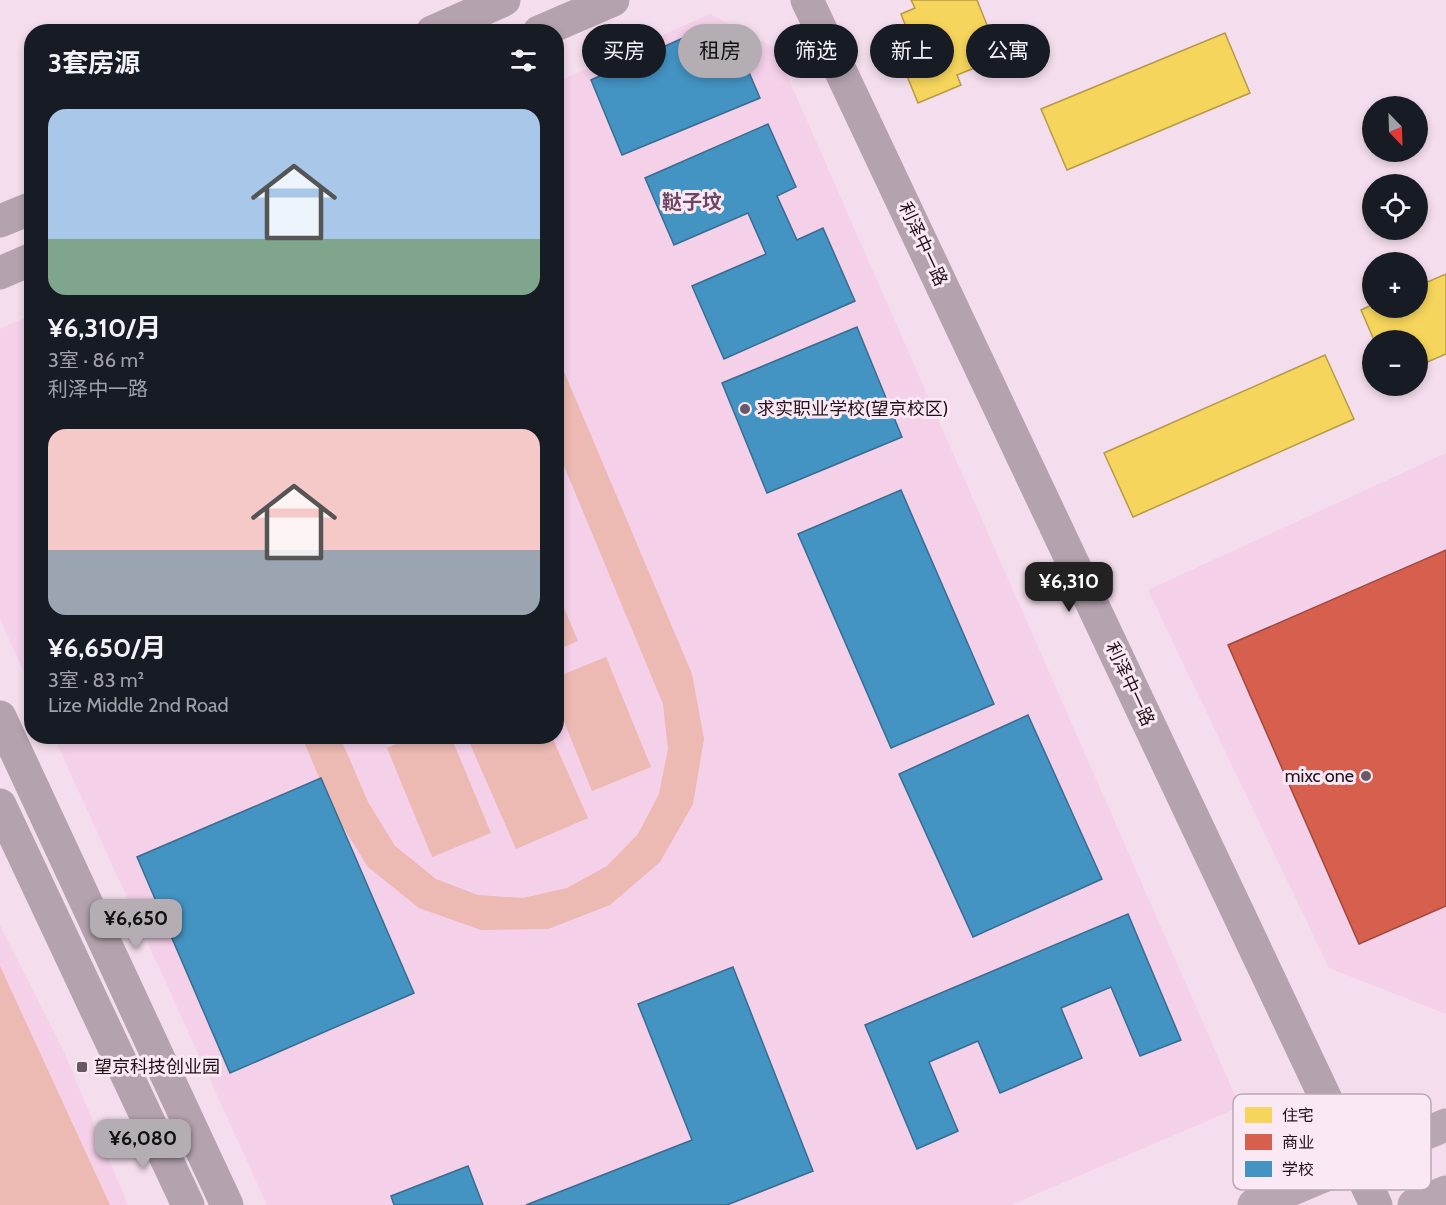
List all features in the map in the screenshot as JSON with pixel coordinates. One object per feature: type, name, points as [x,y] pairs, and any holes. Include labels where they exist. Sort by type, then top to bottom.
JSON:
[{"type":"main road","points":[[1431,1131],[1446,1125]]},
{"type":"main road","points":[[1254,1205],[1290,1190]]},
{"type":"main road","points":[[1414,1205],[1446,1192]]},
{"type":"street","points":[[450,24],[504,0]]},
{"type":"street","points":[[557,24],[612,0]]},
{"type":"street","name":"利泽中一路","points":[[807,0],[1323,1094]]},
{"type":"street","points":[[0,221],[24,211]]},
{"type":"street","points":[[0,273],[24,263]]},
{"type":"street","points":[[0,717],[227,1205]]},
{"type":"street","points":[[0,806],[188,1205]]},
{"type":"street","name":"利泽中一路","points":[[1369,1190],[1376,1205]]},
{"type":"shaded area","name":"求实职业学校(望京校区)","points":[[710,14],[729,24],[688,24]]},
{"type":"shaded area","name":"求实职业学校(望京校区)","points":[[678,28],[678,78],[762,78],[762,41],[774,47],[774,78],[788,78],[1234,1094],[1233,1110],[1011,1205],[267,1205],[57,744],[564,744],[564,79],[582,71],[582,78],[666,78],[666,34]]},
{"type":"shaded area","points":[[24,318],[24,672],[0,619],[0,329]]},
{"type":"shaded area","points":[[564,372],[692,674],[704,739],[693,804],[660,862],[610,905],[548,929],[481,930],[419,908],[368,867],[333,811],[305,744],[343,744],[368,802],[395,846],[436,879],[478,895],[523,898],[567,888],[607,866],[638,834],[659,794],[668,749],[663,704],[564,466]]},
{"type":"shaded area","points":[[1446,453],[1446,1014],[1329,968],[1148,590]]},
{"type":"shaded area","points":[[564,608],[578,641],[564,647]]},
{"type":"shaded area","points":[[606,657],[651,767],[592,791],[564,721],[564,674]]},
{"type":"shaded area","points":[[396,744],[454,744],[491,833],[432,857],[387,748]]},
{"type":"shaded area","points":[[470,744],[555,744],[588,818],[516,849]]},
{"type":"shaded area","points":[[0,925],[64,1052],[128,1205],[0,1205]]},
{"type":"shaded area","points":[[0,966],[110,1205],[0,1205]]},
{"type":"building: 住宅","points":[[911,0],[977,0],[987,24],[966,24],[966,71],[957,75],[961,85],[918,103],[908,78],[954,78],[954,24],[905,24],[901,14],[915,8]]},
{"type":"building: 住宅","points":[[1225,33],[1250,93],[1067,170],[1041,109]]},
{"type":"building: 住宅","points":[[1446,274],[1446,354],[1428,362],[1428,330],[1370,330],[1364,318],[1428,318],[1428,282]]},
{"type":"building: 住宅","points":[[1325,355],[1354,419],[1133,517],[1104,453]]},
{"type":"building: 商业","name":"mixc one","points":[[1446,550],[1446,906],[1359,944],[1228,645]]},
{"type":"building: 学校","points":[[678,40],[678,78],[751,78],[760,98],[622,155],[591,80],[595,78],[666,78],[666,46]]},
{"type":"building: 学校","points":[[768,124],[796,187],[777,196],[797,240],[823,228],[855,301],[724,359],[692,286],[766,254],[748,213],[674,245],[645,178]]},
{"type":"building: 学校","points":[[857,327],[902,437],[767,493],[722,383]]},
{"type":"building: 学校","points":[[901,490],[994,704],[891,748],[798,534]]},
{"type":"building: 学校","points":[[1028,715],[1102,879],[973,937],[899,774]]},
{"type":"building: 学校","points":[[321,778],[414,993],[230,1073],[137,857]]},
{"type":"building: 学校","points":[[1128,914],[1181,1040],[1140,1056],[1111,987],[1061,1008],[1082,1058],[1000,1093],[978,1041],[929,1062],[958,1131],[917,1149],[865,1025]]},
{"type":"building: 学校","points":[[733,967],[813,1171],[727,1205],[526,1205],[692,1140],[638,1004]]},
{"type":"building: 学校","points":[[468,1166],[483,1205],[394,1205],[391,1196]]},
{"type":"place","name":"求实职业学校(望京校区)","points":[[745,409]]},
{"type":"place","name":"mixc one","points":[[1366,776]]},
{"type":"place","name":"望京科技创业园","points":[[82,1067]]},
{"type":"district","name":"鞑子坟","points":[[692,202]]}]
